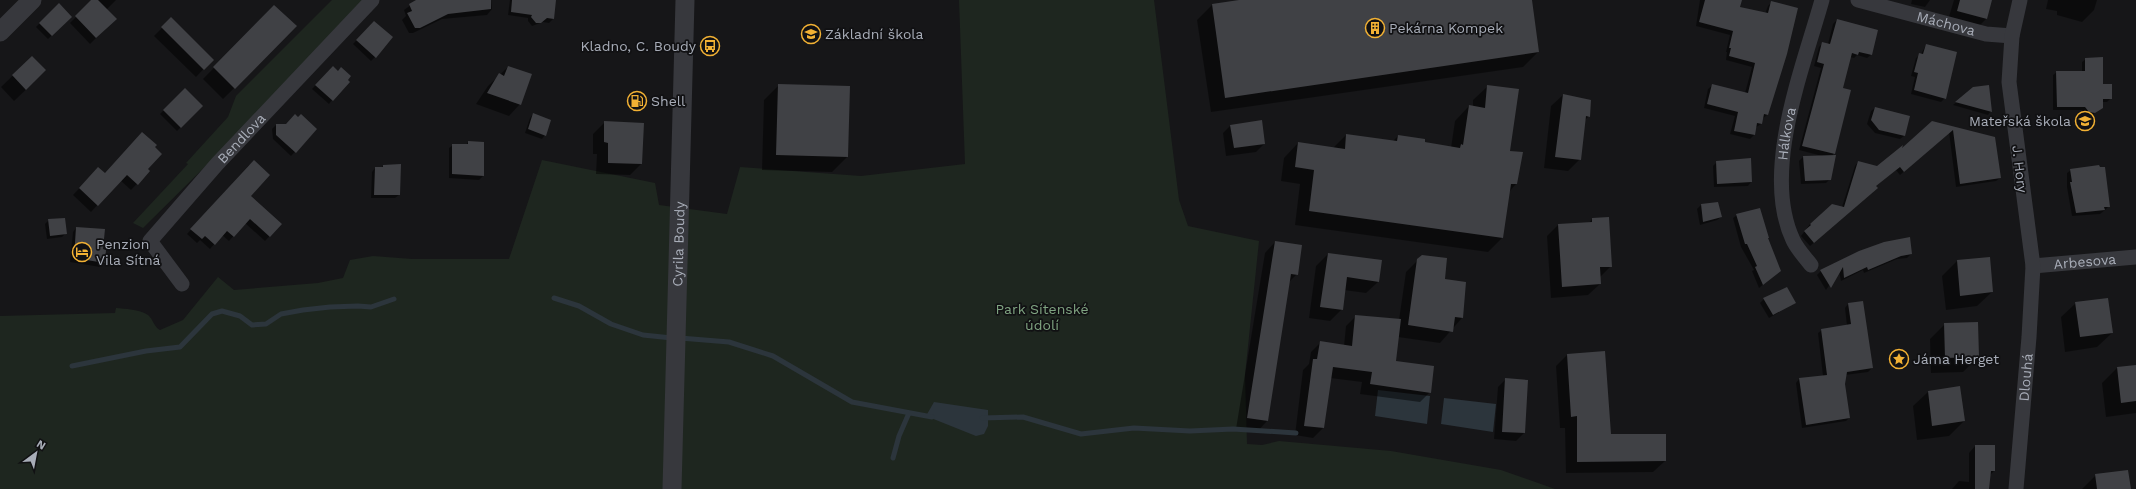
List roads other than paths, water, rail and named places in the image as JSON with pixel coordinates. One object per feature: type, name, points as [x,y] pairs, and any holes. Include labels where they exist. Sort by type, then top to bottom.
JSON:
[{"type":"street","points":[[0,32],[32,0]]},
{"type":"street","name":"Bendlova","points":[[182,284],[150,241],[218,164],[372,0]]},
{"type":"street","name":"Cyrila Boudy","points":[[672,484],[685,0]]},
{"type":"street","name":"Hálkova","points":[[1811,265],[1793,240],[1783,207],[1781,174],[1784,135],[1822,0]]},
{"type":"street","name":"Máchova","points":[[1858,0],[1986,34],[2012,36]]},
{"type":"street","name":"J. Hory","points":[[2020,0],[2012,36],[2009,82],[2033,266]]},
{"type":"street","name":"Arbesova","points":[[2033,266],[2136,257]]},
{"type":"street","name":"Dlouhá","points":[[2016,489],[2029,337],[2033,266]]},
{"type":"waterway","points":[[554,298],[579,306],[611,324],[643,335],[672,338]]},
{"type":"waterway","points":[[72,366],[146,351],[180,347],[212,314],[222,311],[240,316],[252,325],[266,324],[281,314],[330,307],[371,307],[394,299]]},
{"type":"waterway","points":[[680,338],[729,342],[773,356],[852,402],[932,417]]},
{"type":"waterway","points":[[893,458],[899,436],[909,413]]},
{"type":"waterway","points":[[982,418],[1023,417],[1081,434],[1134,428],[1190,431],[1233,429],[1296,433]]},
{"type":"place","name":"Pekárna Kompek","points":[[1375,28]]},
{"type":"place","name":"Základní škola","points":[[811,34]]},
{"type":"place","name":"Kladno, C. Boudy","points":[[710,46]]},
{"type":"place","name":"Shell","points":[[637,101]]},
{"type":"place","name":"Mateřská škola","points":[[2085,121]]},
{"type":"place","name":"Penzion Vila Sítná","points":[[82,252]]},
{"type":"place","name":"Jáma Herget","points":[[1899,359]]},
{"type":"park label","name":"Park Sítenské údolí","points":[[1042,318]]}]
